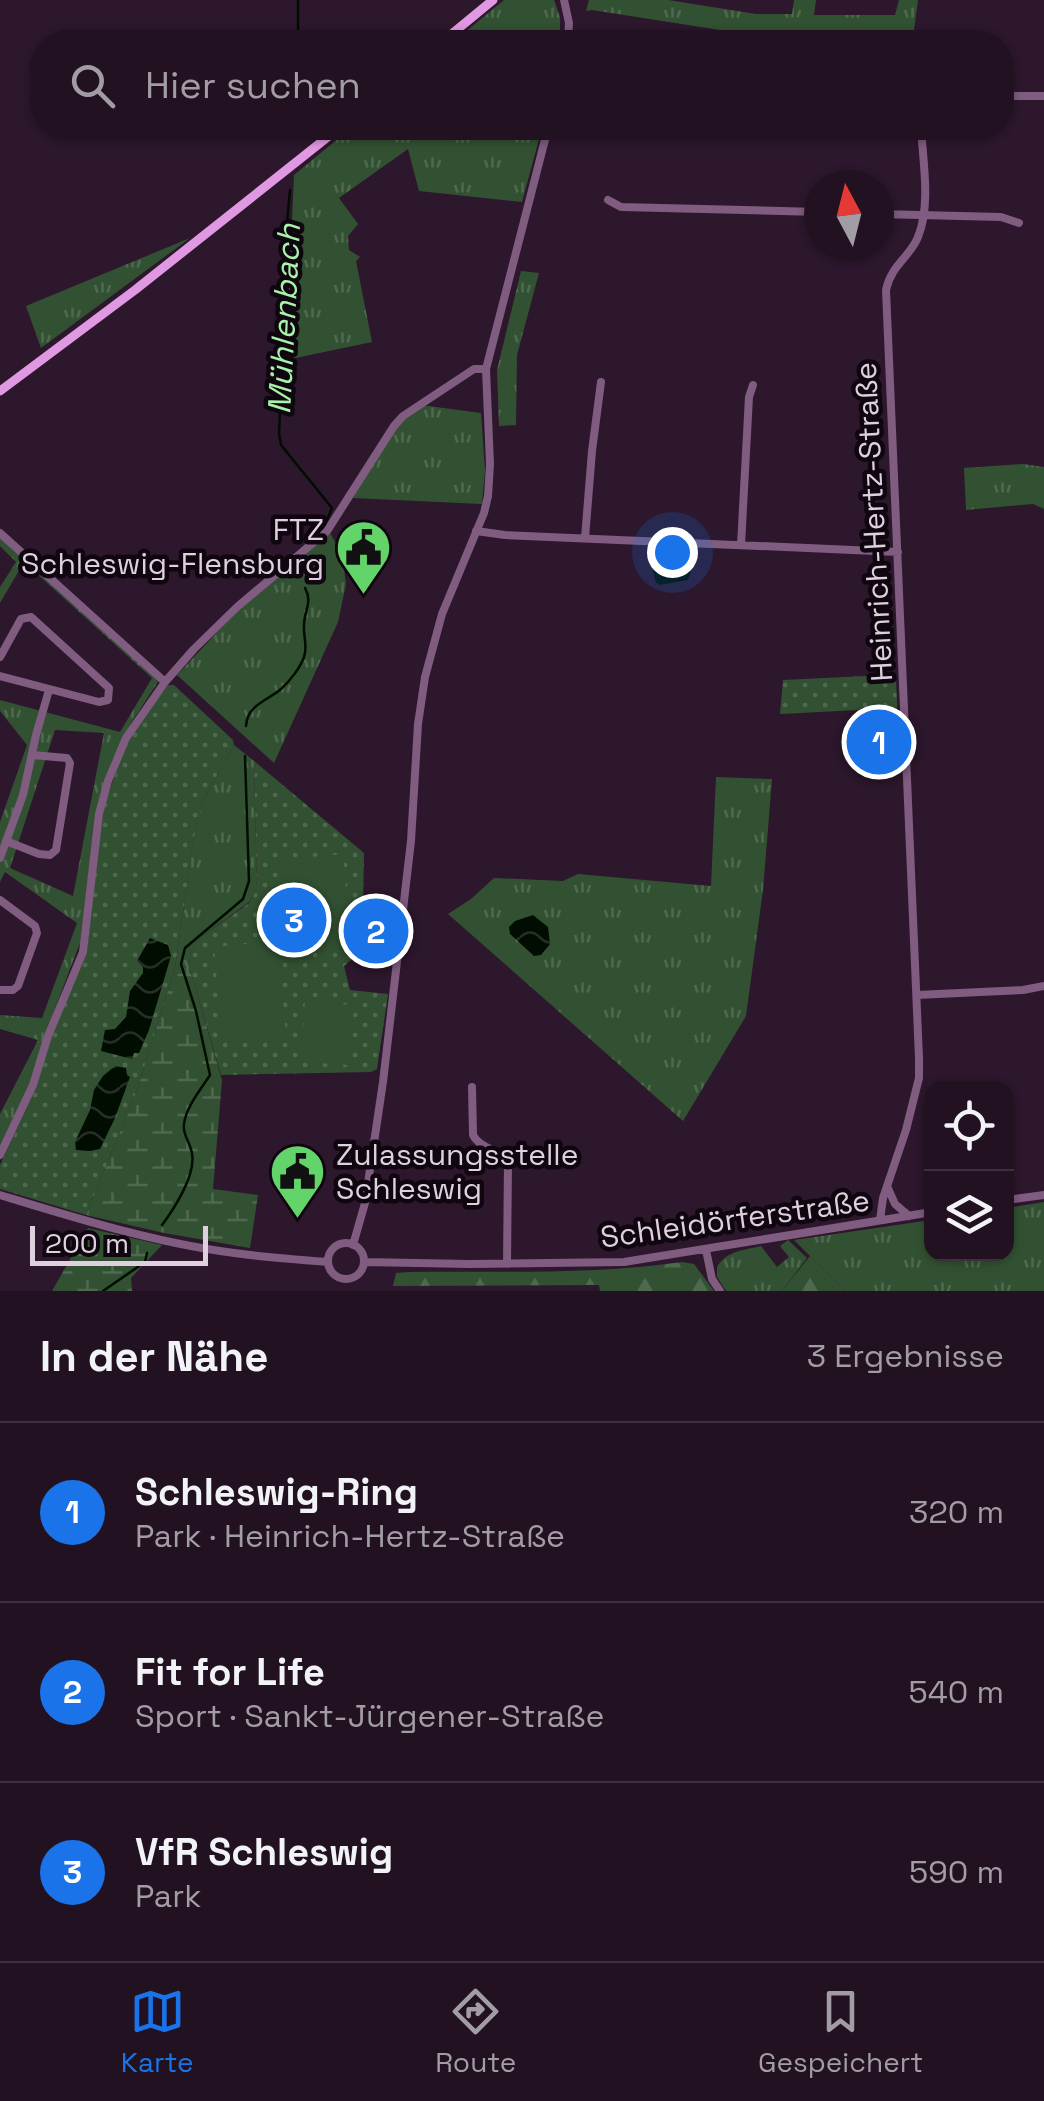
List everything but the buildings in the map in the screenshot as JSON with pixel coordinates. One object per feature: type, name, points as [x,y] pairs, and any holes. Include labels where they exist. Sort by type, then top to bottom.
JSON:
[{"type":"main road","points":[[457,30],[493,0]]},
{"type":"main road","points":[[0,391],[136,290],[324,140]]},
{"type":"street","points":[[564,0],[569,30]]},
{"type":"street","points":[[1014,96],[1044,96]]},
{"type":"street","points":[[352,1245],[366,1204],[383,1082],[425,677],[442,614],[484,513],[489,483],[486,369],[545,140]]},
{"type":"street","name":"Heinrich-Hertz-Straße","points":[[880,1220],[919,1078],[886,290],[892,271],[918,239],[922,215],[922,140]]},
{"type":"street","points":[[608,200],[622,207],[804,212]]},
{"type":"street","points":[[894,214],[1001,217],[1019,223]]},
{"type":"street","points":[[0,1156],[33,1085],[48,1036],[83,952],[95,842],[108,782],[133,724],[168,679],[236,606],[327,531],[403,416],[474,369],[486,369]]},
{"type":"street","points":[[585,538],[602,382]]},
{"type":"street","points":[[741,546],[748,397],[753,384]]},
{"type":"street","points":[[476,532],[898,552]]},
{"type":"street","points":[[0,533],[168,679]]},
{"type":"street","points":[[0,657],[21,619],[31,616],[110,688],[110,693],[105,702],[99,702],[0,676]]},
{"type":"street","points":[[0,858],[24,795],[49,690]]},
{"type":"street","points":[[6,841],[39,854],[50,855],[56,850],[70,763],[60,756],[32,755]]},
{"type":"street","points":[[0,900],[35,926],[36,933],[18,986],[0,990]]},
{"type":"street","points":[[917,996],[1044,986]]},
{"type":"street","points":[[472,1087],[473,1136],[508,1161],[507,1264]]},
{"type":"street","points":[[887,1186],[895,1204],[909,1216]]},
{"type":"street","points":[[0,1195],[166,1240],[248,1255],[328,1262]]},
{"type":"street","points":[[1014,1199],[1044,1195]]},
{"type":"street","name":"Schleidörferstraße","points":[[364,1262],[624,1262],[924,1213]]},
{"type":"street","points":[[352,1245],[361,1252],[363,1267],[356,1276],[339,1283],[328,1262],[329,1256],[336,1247],[352,1245]]},
{"type":"street","points":[[706,1250],[712,1278],[720,1291]]},
{"type":"green space","points":[[504,0],[554,0],[560,17],[560,30],[468,30]]},
{"type":"green space","points":[[589,0],[668,0],[756,14],[792,14],[794,0],[816,0],[814,15],[895,15],[899,0],[918,0],[914,30],[720,30],[586,11]]},
{"type":"green space","points":[[336,140],[539,140],[522,202],[419,191],[408,149],[339,198],[358,224],[348,236],[349,250],[360,257],[356,261],[372,342],[286,360],[294,175]]},
{"type":"green space","points":[[190,238],[41,348],[26,306]]},
{"type":"green space","points":[[521,271],[539,273],[517,355],[516,425],[499,426],[497,370]]},
{"type":"green space","points":[[421,405],[481,413],[485,471],[482,504],[353,498],[391,436]]},
{"type":"green space","points":[[1023,464],[1044,467],[1044,509],[1033,504],[966,510],[964,468]]},
{"type":"green space","points":[[330,533],[342,554],[346,584],[338,622],[274,763],[177,675],[240,608]]},
{"type":"green space","points":[[0,537],[158,682],[112,761],[95,821],[80,943],[30,1084],[0,1146],[0,1114],[38,1040],[0,1029],[0,1015],[42,1018],[77,923],[5,872],[0,882],[0,822],[27,745],[0,711],[0,700],[120,732],[152,678],[24,562],[0,603],[0,587],[16,562],[0,546]],"holes":[[[55,730],[104,733],[73,896],[10,868]]]},
{"type":"green space","points":[[887,675],[896,679],[900,770],[860,772],[858,710],[780,714],[783,680]]},
{"type":"green space","points":[[168,685],[174,685],[234,745],[203,800],[175,967],[138,1087],[86,1215],[0,1189],[0,1165],[35,1090],[53,1032],[87,951],[106,800],[127,742]]},
{"type":"green space","points":[[234,745],[254,761],[257,889],[249,902],[200,938],[191,950],[189,966],[175,967],[203,800]]},
{"type":"green space","points":[[254,761],[364,853],[362,951],[344,966],[350,990],[388,994],[377,1069],[371,1072],[221,1075],[189,966],[191,950],[200,938],[249,903],[257,889]]},
{"type":"green space","points":[[716,777],[772,779],[763,890],[746,1016],[683,1121],[448,914],[494,878],[563,881],[578,874],[711,886]]},
{"type":"green space","points":[[343,854],[351,947],[290,953],[282,860]]},
{"type":"green space","points":[[278,941],[286,1036],[222,1042],[214,947]]},
{"type":"green space","points":[[189,966],[222,1080],[213,1189],[258,1195],[250,1248],[86,1215],[138,1087],[175,967]]},
{"type":"green space","points":[[305,1002],[354,1005],[350,1065],[301,1062]]},
{"type":"green space","points":[[1044,1202],[1044,1291],[845,1291],[794,1240],[924,1221],[924,1261],[1014,1261],[1014,1207]]},
{"type":"green space","points":[[88,1228],[162,1245],[131,1278],[132,1291],[52,1291]]},
{"type":"green space","points":[[788,1240],[807,1258],[782,1291],[726,1291],[717,1277],[717,1267],[725,1258],[761,1246],[777,1267],[789,1257],[780,1246]]},
{"type":"green space","points":[[810,1256],[845,1291],[782,1291]]},
{"type":"green space","points":[[694,1264],[714,1291],[600,1291],[599,1285],[393,1286],[396,1273],[580,1271]]},
{"type":"water","points":[[674,553],[689,557],[688,580],[659,585],[652,567],[661,557]]},
{"type":"water","points":[[533,915],[548,927],[550,944],[541,955],[534,956],[510,934],[509,927]]},
{"type":"water","points":[[150,938],[168,945],[171,956],[149,1030],[139,1053],[134,1053],[132,1059],[101,1051],[105,1030],[115,1029],[126,1017],[130,991],[143,973],[137,961]]},
{"type":"water","points":[[115,1066],[126,1068],[130,1077],[115,1118],[100,1149],[76,1150],[75,1142],[90,1110],[94,1090]]},
{"type":"waterway","name":"Mühlenbach","points":[[298,0],[298,30]]},
{"type":"waterway","name":"Mühlenbach","points":[[290,190],[279,433],[281,445],[332,508],[324,527],[309,542]]},
{"type":"waterway","name":"Mühlenbach","points":[[246,726],[254,708],[284,686],[302,661],[308,602],[305,588]]},
{"type":"waterway","name":"Mühlenbach","points":[[162,1225],[191,1172],[185,1118],[210,1075],[181,964],[185,948],[243,899],[249,881],[245,756]]},
{"type":"waterway","name":"Mühlenbach","points":[[103,1291],[145,1262],[147,1253]]},
{"type":"place","name":"FTZ Schleswig-Flensburg","points":[[363,596]]},
{"type":"place","name":"Schleswig-Ring","points":[[879,742]]},
{"type":"place","name":"VfR Schleswig","points":[[294,920]]},
{"type":"place","name":"Fit for Life","points":[[376,931]]},
{"type":"place","name":"Zulassungsstelle Schleswig","points":[[297,1221]]}]
